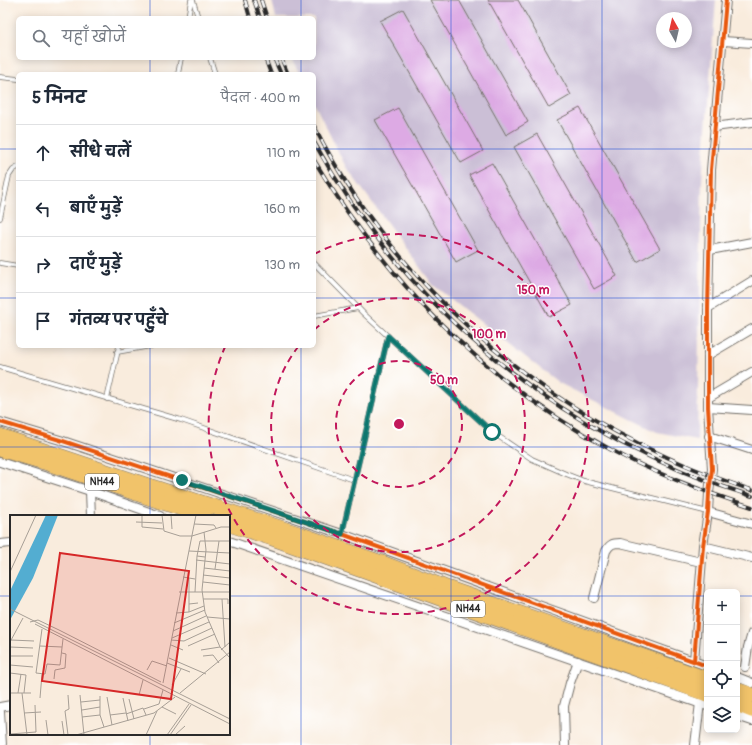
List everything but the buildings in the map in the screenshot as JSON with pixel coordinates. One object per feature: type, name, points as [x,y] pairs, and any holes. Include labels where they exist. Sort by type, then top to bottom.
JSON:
[{"type":"highway","name":"NH44","points":[[0,436],[151,487],[302,535],[382,563],[444,587],[704,678]]},
{"type":"highway","name":"NH44","points":[[0,449],[44,462],[201,515]]},
{"type":"highway","name":"NH44","points":[[230,524],[279,541],[704,701]]},
{"type":"highway","points":[[740,691],[752,695]]},
{"type":"highway","points":[[740,705],[752,710]]},
{"type":"street","points":[[694,661],[701,562],[712,469],[708,407],[708,308],[711,170],[726,0]]},
{"type":"street","points":[[723,41],[752,43]]},
{"type":"street","points":[[714,127],[752,122]]},
{"type":"street","points":[[710,250],[752,242]]},
{"type":"street","points":[[708,308],[752,281]]},
{"type":"street","points":[[708,355],[752,329]]},
{"type":"street","points":[[708,398],[752,372]]},
{"type":"street","points":[[708,407],[752,410]]},
{"type":"street","points":[[0,422],[68,442],[342,534],[704,665]]},
{"type":"street","points":[[709,436],[752,450]]},
{"type":"street","points":[[0,462],[90,491],[157,515]]},
{"type":"street","points":[[90,491],[91,515]]},
{"type":"street","points":[[708,512],[752,524]]},
{"type":"street","points":[[230,541],[578,661],[704,701]]},
{"type":"street","points":[[0,544],[10,543]]},
{"type":"street","points":[[594,598],[606,551],[609,545],[614,543],[620,543],[701,562]]},
{"type":"street","points":[[703,546],[752,558]]},
{"type":"street","points":[[745,667],[752,633]]},
{"type":"street","points":[[565,745],[564,706],[570,682],[578,661]]},
{"type":"street","points":[[740,679],[752,683]]},
{"type":"street","points":[[0,707],[10,705]]},
{"type":"street","points":[[695,745],[704,705]]},
{"type":"street","points":[[0,712],[2,745]]},
{"type":"street","points":[[740,717],[752,721]]},
{"type":"lane","points":[[188,16],[192,0]]},
{"type":"lane","points":[[192,0],[197,16]]},
{"type":"lane","points":[[178,72],[181,60]]},
{"type":"lane","points":[[211,60],[214,72]]},
{"type":"lane","points":[[0,77],[16,79]]},
{"type":"lane","points":[[0,218],[9,176],[12,170],[16,168]]},
{"type":"lane","points":[[0,263],[16,266]]},
{"type":"lane","points":[[316,265],[358,308],[492,432],[532,459],[584,481],[708,512]]},
{"type":"lane","points":[[316,316],[358,308]]},
{"type":"lane","points":[[342,534],[388,336]]},
{"type":"lane","points":[[106,398],[118,348]]},
{"type":"lane","points":[[117,352],[140,348]]},
{"type":"lane","points":[[0,367],[181,420],[354,480]]},
{"type":"shaded area","points":[[272,0],[716,0],[702,181],[697,440],[657,432],[559,383],[433,285],[346,167],[316,107],[316,72],[299,72],[292,60],[316,60],[316,16],[276,16]]},
{"type":"railway","points":[[245,0],[249,16]]},
{"type":"railway","points":[[254,0],[259,16]]},
{"type":"railway","points":[[261,0],[266,16]]},
{"type":"railway","points":[[266,60],[270,72]]},
{"type":"railway","points":[[275,60],[280,72]]},
{"type":"railway","points":[[282,60],[287,72]]},
{"type":"railway","points":[[316,130],[346,183],[384,236],[426,285],[473,331],[523,372],[577,409],[633,441],[692,468],[752,490]]},
{"type":"railway","points":[[316,145],[352,204],[396,261],[445,314],[498,362],[556,404],[618,441],[684,472],[752,496]]},
{"type":"railway","points":[[316,163],[343,205],[374,248],[408,289],[444,327],[483,362],[524,395],[568,425],[631,460],[682,482],[752,507]]},
{"type":"cycle path","points":[[694,661],[703,546],[712,469],[708,407],[708,308],[711,170],[726,0]]},
{"type":"cycle path","points":[[0,422],[60,440],[342,534],[704,665]]},
{"type":"route","points":[[182,480],[342,534],[388,336],[492,432]]}]
